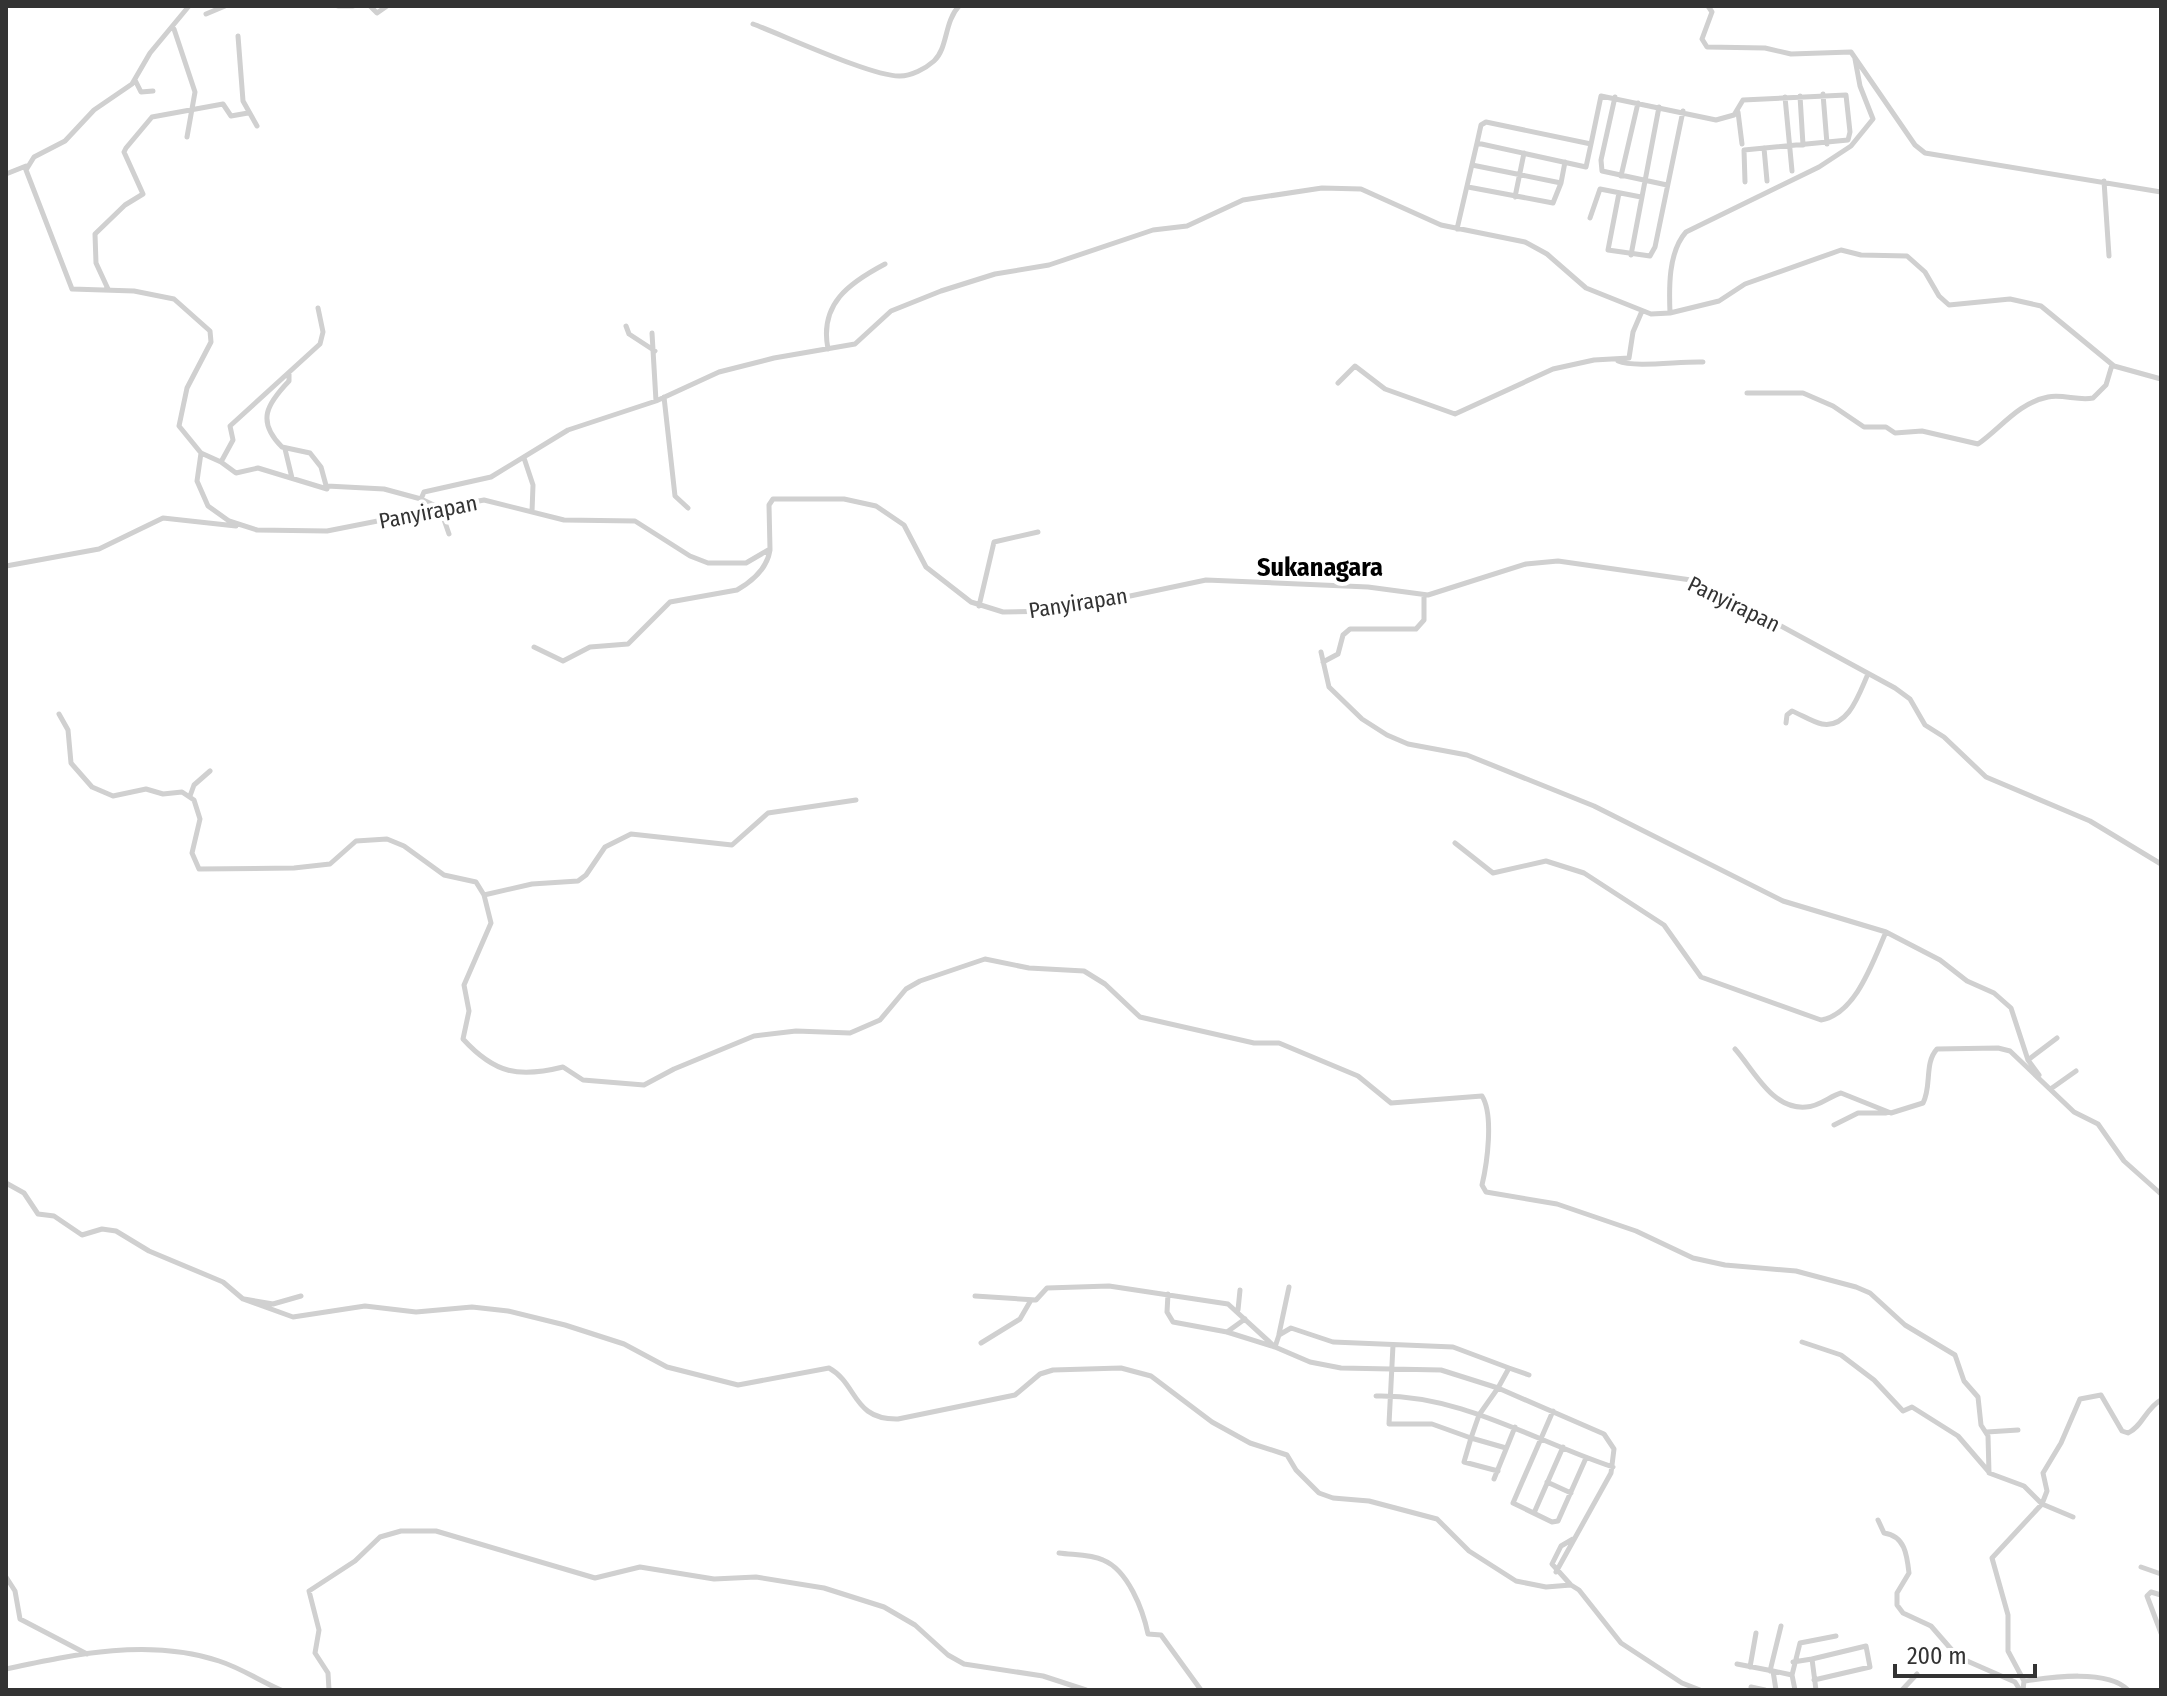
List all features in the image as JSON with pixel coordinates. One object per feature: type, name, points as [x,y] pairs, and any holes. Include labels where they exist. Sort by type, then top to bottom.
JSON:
[{"type":"street","points":[[6,174],[26,166],[34,157],[65,141],[94,110],[135,80],[150,53],[174,28],[189,6]]},
{"type":"street","points":[[206,14],[225,6]]},
{"type":"street","points":[[338,6],[353,6]]},
{"type":"street","points":[[370,6],[377,13],[387,6]]},
{"type":"street","points":[[753,24],[876,71],[901,76],[920,70],[939,56],[948,21],[959,6]]},
{"type":"street","points":[[1708,6],[1712,12],[1702,39],[1707,47],[1765,48],[1791,54],[1843,50],[1855,58],[1922,151],[2037,174],[2104,181],[2161,192]]},
{"type":"street","points":[[174,28],[194,85],[187,137]]},
{"type":"street","points":[[238,36],[241,91],[248,113],[257,126]]},
{"type":"street","points":[[1670,313],[1671,272],[1678,243],[1686,232],[1819,167],[1851,146],[1873,119],[1860,86],[1855,58]]},
{"type":"street","points":[[135,80],[141,92],[153,91]]},
{"type":"street","points":[[1477,143],[1586,167],[1600,97],[1615,97],[1716,120],[1729,118],[1738,111],[1743,100],[1843,93],[1849,104],[1849,139],[1827,144],[1743,151],[1745,182]]},
{"type":"street","points":[[1823,94],[1827,144]]},
{"type":"street","points":[[1800,96],[1803,145]]},
{"type":"street","points":[[1615,97],[1602,171],[1667,185]]},
{"type":"street","points":[[1785,97],[1792,171]]},
{"type":"street","points":[[1621,176],[1638,102]]},
{"type":"street","points":[[108,289],[96,263],[95,234],[125,205],[143,194],[124,152],[152,117],[224,104],[231,116],[248,113]]},
{"type":"street","points":[[1631,255],[1659,107]]},
{"type":"street","points":[[1619,193],[1608,250],[1631,255],[1653,253],[1683,111]]},
{"type":"street","points":[[1738,111],[1742,144]]},
{"type":"street","points":[[1457,229],[1481,125],[1486,122],[1591,144]]},
{"type":"street","points":[[1764,148],[1767,181]]},
{"type":"street","points":[[1515,197],[1524,153]]},
{"type":"street","points":[[1468,187],[1555,203],[1565,162]]},
{"type":"street","points":[[1472,165],[1561,183]]},
{"type":"street","points":[[26,166],[67,284],[79,291],[108,289],[174,299],[210,331],[211,342],[188,384],[179,423],[201,453],[236,473],[258,468],[323,490],[327,486],[384,489],[421,499],[440,508],[449,534]]},
{"type":"street","points":[[2104,181],[2109,256]]},
{"type":"street","points":[[421,499],[424,492],[491,477],[581,424],[656,401],[719,372],[855,344],[891,311],[941,291],[995,274],[1049,265],[1153,230],[1187,226],[1253,197],[1350,187],[1457,229],[1525,242],[1547,254],[1586,288],[1656,315],[1719,301],[1745,284],[1828,252],[1899,254],[1907,256],[1925,272],[1944,302],[1954,306],[2010,299],[2041,306],[2112,364],[2161,379]]},
{"type":"street","points":[[1590,218],[1597,190],[1641,197]]},
{"type":"street","points":[[828,349],[827,318],[834,300],[885,264]]},
{"type":"street","points":[[221,462],[233,440],[230,426],[320,344],[323,332],[318,308]]},
{"type":"street","points":[[1617,361],[1631,356],[1633,332],[1642,311]]},
{"type":"street","points":[[626,326],[629,334],[655,351]]},
{"type":"street","points":[[652,333],[656,401]]},
{"type":"street","points":[[1338,383],[1355,366],[1385,389],[1455,414],[1545,372],[1594,360],[1628,365],[1703,362]]},
{"type":"street","points":[[1747,393],[1803,393],[1833,406],[1864,427],[1886,427],[1895,433],[1922,431],[1978,444],[2011,415],[2035,401],[2057,396],[2093,398],[2106,385],[2112,364]]},
{"type":"street","points":[[289,374],[289,381],[267,408],[271,432],[285,449],[292,478]]},
{"type":"street","points":[[664,397],[675,496],[688,508]]},
{"type":"street","points":[[285,449],[310,453],[321,467],[327,486]]},
{"type":"street","points":[[201,453],[197,481],[202,495],[214,511],[241,527]]},
{"type":"street","points":[[524,458],[533,485],[532,512]]},
{"type":"street","name":"Panyirapan","points":[[6,566],[99,549],[163,518],[316,532],[393,520],[484,500],[575,521],[635,521],[690,556],[708,563],[746,563],[770,549],[769,505],[773,499],[860,501],[898,518],[911,535],[926,567],[979,606],[1010,612],[1059,611],[1206,580],[1368,587],[1424,595],[1538,562],[1558,561],[1664,574],[1698,581],[1868,674],[1910,699],[1925,725],[1944,737],[1986,777],[2082,817],[2161,864]]},
{"type":"street","points":[[979,606],[994,542],[1038,532]]},
{"type":"street","points":[[534,647],[563,661],[590,647],[628,644],[670,602],[737,590],[747,585],[767,563],[770,549]]},
{"type":"street","points":[[1323,663],[1338,654],[1343,635],[1350,629],[1416,629],[1425,616],[1424,595]]},
{"type":"street","points":[[1321,652],[1329,687],[1362,719],[1393,738],[1485,762],[1616,816],[1790,904],[1886,932],[1999,997],[2013,1012],[2028,1060],[2039,1075]]},
{"type":"street","points":[[1786,723],[1787,715],[1792,711],[1823,724],[1840,720],[1849,712],[1868,674]]},
{"type":"street","points":[[59,714],[68,730],[71,763],[92,787],[113,796],[146,789],[190,796]]},
{"type":"street","points":[[190,796],[198,779],[210,771]]},
{"type":"street","points":[[190,796],[200,813],[192,853],[199,869],[294,868],[330,864],[356,841],[387,839],[404,846],[444,875],[476,882],[484,895],[491,923],[464,985],[469,1011],[463,1039],[509,1072],[528,1075],[563,1067],[581,1080],[644,1085],[754,1036],[796,1031],[850,1033],[871,1026],[888,1013],[906,989],[976,959],[1029,968],[1076,969],[1105,984],[1140,1017],[1254,1043],[1279,1043],[1358,1076],[1391,1103],[1440,1102],[1482,1096],[1488,1116],[1488,1159],[1482,1185],[1486,1192],[1557,1204],[1636,1231],[1693,1258],[1725,1265],[1796,1271],[1869,1292],[1905,1325],[1955,1355],[1964,1381],[1978,1397],[1981,1425],[1987,1432],[1989,1473]]},
{"type":"street","points":[[484,895],[532,884],[578,881],[605,847],[623,835],[640,834],[732,845],[768,813],[856,800]]},
{"type":"street","points":[[1455,843],[1493,873],[1539,861],[1584,873],[1664,925],[1701,977],[1821,1020],[1842,1012],[1867,974],[1886,932]]},
{"type":"street","points":[[2028,1060],[2057,1038]]},
{"type":"street","points":[[1834,1125],[1858,1113],[1891,1113],[1912,1109],[1925,1101],[1930,1087],[1931,1060],[1937,1049],[2003,1048],[2039,1075],[2074,1112],[2098,1124],[2124,1161],[2161,1194]]},
{"type":"street","points":[[1735,1049],[1766,1089],[1790,1104],[1808,1107],[1841,1093],[1891,1113]]},
{"type":"street","points":[[2052,1088],[2076,1071]]},
{"type":"street","points":[[6,1183],[24,1193],[40,1215],[54,1216],[82,1235],[102,1229],[116,1231],[149,1251],[223,1282],[243,1299],[296,1317],[365,1306],[416,1312],[456,1306],[508,1311],[624,1344],[667,1367],[738,1385],[826,1367],[836,1373],[863,1409],[871,1415],[891,1420],[1010,1397],[1040,1374],[1053,1370],[1121,1368],[1151,1376],[1168,1385],[1212,1422],[1250,1443],[1287,1455],[1296,1470],[1319,1493],[1383,1504],[1437,1519],[1469,1551],[1516,1581],[1546,1587],[1571,1585]]},
{"type":"street","points":[[975,1296],[1031,1300],[1039,1299],[1047,1288],[1081,1286],[1168,1294],[1228,1304],[1275,1347]]},
{"type":"street","points":[[1275,1347],[1289,1287]]},
{"type":"street","points":[[1238,1311],[1240,1290]]},
{"type":"street","points":[[1168,1294],[1167,1312],[1173,1322],[1227,1332],[1326,1366],[1441,1370],[1498,1388],[1604,1434],[1614,1449],[1613,1467],[1604,1491],[1556,1572],[1589,1599],[1621,1643],[1682,1683],[1700,1690]]},
{"type":"street","points":[[243,1299],[273,1304],[301,1296]]},
{"type":"street","points":[[981,1343],[1020,1319],[1031,1300]]},
{"type":"street","points":[[1227,1332],[1245,1319]]},
{"type":"street","points":[[1279,1335],[1286,1329],[1296,1328],[1333,1342],[1453,1347],[1529,1375]]},
{"type":"street","points":[[1802,1342],[1841,1355],[1874,1380],[1903,1411],[1912,1407],[1958,1436],[1989,1473],[2024,1486],[2042,1504],[2073,1517]]},
{"type":"street","points":[[1393,1345],[1389,1424],[1432,1424],[1506,1448]]},
{"type":"street","points":[[1498,1471],[1464,1462],[1479,1415],[1509,1368]]},
{"type":"street","points":[[2021,1690],[2024,1681],[2008,1651],[2008,1615],[1992,1558],[2042,1504],[2047,1491],[2043,1473],[2061,1443],[2080,1399],[2101,1395],[2122,1431],[2128,1433],[2137,1427],[2145,1412],[2161,1400]]},
{"type":"street","points":[[1376,1396],[1432,1399],[1515,1427],[1613,1467]]},
{"type":"street","points":[[1553,1411],[1512,1500],[1516,1506],[1556,1522],[1586,1458]]},
{"type":"street","points":[[1494,1479],[1515,1427]]},
{"type":"street","points":[[1987,1432],[2018,1430]]},
{"type":"street","points":[[1534,1513],[1563,1447]]},
{"type":"street","points":[[1547,1482],[1571,1493]]},
{"type":"street","points":[[1878,1520],[1884,1533],[1896,1535],[1904,1545],[1909,1573],[1897,1593],[1897,1605],[1903,1613],[1931,1626],[1958,1657],[2015,1682],[2021,1690]]},
{"type":"street","points":[[329,1690],[328,1673],[315,1653],[319,1630],[309,1591],[355,1561],[380,1537],[436,1531],[595,1578],[640,1567],[714,1579],[756,1577],[824,1588],[884,1607],[915,1625],[948,1655],[964,1664],[1052,1678],[1086,1690]]},
{"type":"street","points":[[1059,1553],[1103,1560],[1117,1571],[1143,1615],[1148,1634],[1161,1635],[1201,1690]]},
{"type":"street","points":[[2141,1567],[2161,1574]]},
{"type":"street","points":[[6,1577],[15,1591],[20,1619],[88,1655]]},
{"type":"street","points":[[2161,1595],[2151,1592],[2147,1596],[2161,1633]]},
{"type":"street","points":[[1776,1690],[1772,1671],[1781,1626]]},
{"type":"street","points":[[1750,1667],[1756,1633]]},
{"type":"street","points":[[1795,1690],[1793,1662],[1800,1643],[1836,1636]]},
{"type":"street","points":[[1793,1662],[1866,1646],[1870,1667],[1814,1680]]},
{"type":"street","points":[[6,1669],[88,1655],[170,1649],[222,1662],[281,1690]]},
{"type":"street","points":[[1812,1659],[1816,1690]]},
{"type":"street","points":[[1737,1664],[1792,1675]]},
{"type":"street","points":[[1902,1690],[1917,1674]]},
{"type":"street","points":[[2024,1681],[2076,1675],[2119,1683],[2128,1690]]},
{"type":"street","points":[[1751,1687],[1765,1690]]},
{"type":"district","name":"Sukanagara","points":[[1320,567]]}]
